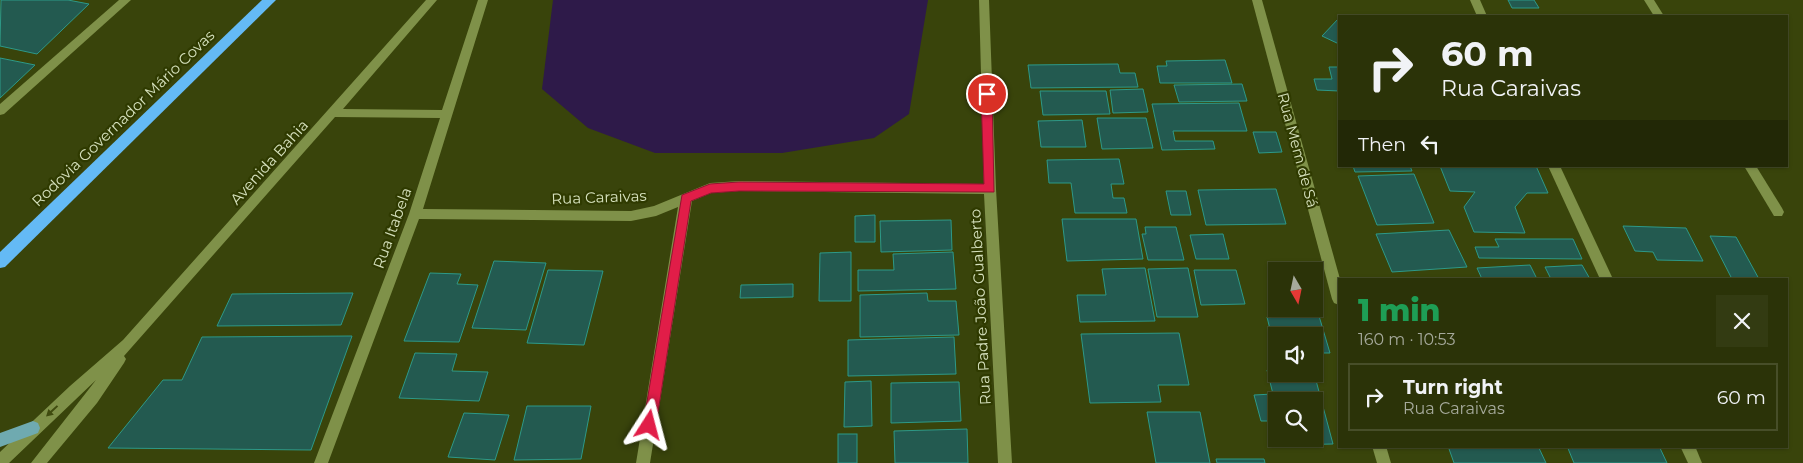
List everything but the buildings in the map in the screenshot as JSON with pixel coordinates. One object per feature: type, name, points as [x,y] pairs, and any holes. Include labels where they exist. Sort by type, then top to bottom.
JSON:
[{"type":"highway","name":"Rodovia Governador Mário Covas","points":[[1,260],[270,0]]},
{"type":"main road","points":[[0,440],[34,428]]},
{"type":"street","points":[[0,112],[126,0]]},
{"type":"street","name":"Avenida Bahia","points":[[0,462],[75,390],[128,344],[335,113],[432,0]]},
{"type":"street","name":"Rua Itabela","points":[[321,463],[415,214],[483,0]]},
{"type":"street","name":"Rua Padre João Gualberto","points":[[984,0],[990,189],[1005,463]]},
{"type":"street","name":"Rua Mem de Sá","points":[[1257,0],[1338,295]]},
{"type":"street","points":[[1474,0],[1482,15]]},
{"type":"street","points":[[1649,0],[1658,15]]},
{"type":"street","points":[[335,113],[446,114]]},
{"type":"street","points":[[1554,167],[1607,278]]},
{"type":"street","points":[[1751,167],[1778,212]]},
{"type":"street","name":"Rua Caraivas","points":[[415,214],[631,216],[656,212],[710,188],[739,186],[990,189]]},
{"type":"street","points":[[643,463],[686,198]]},
{"type":"street","name":"Avenida Bahia","points":[[38,463],[92,398],[128,344]]},
{"type":"street","points":[[75,390],[92,398]]},
{"type":"street","points":[[1380,448],[1384,463]]},
{"type":"street","points":[[1688,448],[1695,463]]},
{"type":"shaded area","points":[[553,0],[928,0],[909,114],[874,138],[782,153],[655,153],[588,128],[542,89]]},
{"type":"route","points":[[649,425],[686,198],[710,188],[739,186],[990,189],[987,94]]}]
